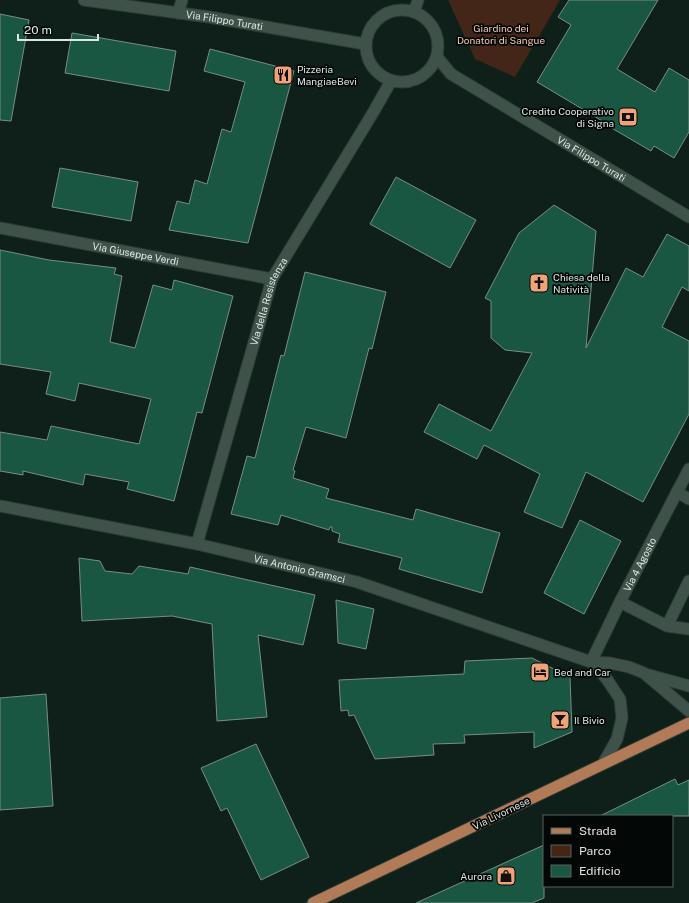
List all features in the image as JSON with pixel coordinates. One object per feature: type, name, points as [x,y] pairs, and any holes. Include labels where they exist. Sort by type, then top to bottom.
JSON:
[{"type":"main road","name":"Via Livornese","points":[[313,903],[689,723]]},
{"type":"street","name":"Via Filippo Turati","points":[[84,0],[178,13],[365,44]]},
{"type":"street","points":[[178,13],[182,0]]},
{"type":"street","points":[[414,12],[418,0]]},
{"type":"street","points":[[403,10],[414,12],[424,17],[432,25],[437,35],[439,46],[437,57],[432,68],[424,76],[413,81],[402,83],[391,81],[380,76],[372,67],[367,56],[365,44],[368,33],[373,23],[392,11],[403,10]]},
{"type":"street","name":"Via Filippo Turati","points":[[437,57],[451,74],[689,217]]},
{"type":"street","name":"Via della Resistenza","points":[[197,544],[272,279],[391,81]]},
{"type":"street","name":"Via Giuseppe Verdi","points":[[0,228],[272,279]]},
{"type":"street","name":"Via 4 Agosto","points":[[592,662],[620,602],[689,469]]},
{"type":"street","points":[[678,492],[689,499]]},
{"type":"street","name":"Via Antonio Gramsci","points":[[0,506],[197,544],[357,582],[592,662],[610,663],[629,667],[689,686]]},
{"type":"street","points":[[667,626],[689,581]]},
{"type":"street","points":[[620,602],[667,626],[689,629]]},
{"type":"street","points":[[592,662],[606,678],[620,699],[622,718],[617,739],[603,764]]},
{"type":"street","name":"Via Antonio Gramsci","points":[[644,673],[689,711]]},
{"type":"green space","name":"Giardino dei Donatori di Sangue","points":[[448,0],[560,0],[515,77],[475,59]]},
{"type":"building","points":[[569,0],[658,0],[617,69],[655,92],[669,68],[689,80],[689,132],[674,158],[654,146],[651,151],[537,82],[571,25],[558,17]]},
{"type":"building","points":[[0,14],[29,20],[11,121],[0,120]]},
{"type":"building","points":[[72,33],[176,51],[169,91],[65,73]]},
{"type":"building","points":[[210,49],[294,71],[248,243],[169,230],[177,201],[189,204],[195,180],[207,184],[222,129],[231,132],[245,82],[204,71]]},
{"type":"building","points":[[60,168],[138,182],[131,221],[52,207]]},
{"type":"building","points":[[396,177],[476,220],[450,268],[370,224]]},
{"type":"building","points":[[554,205],[596,231],[586,348],[626,268],[643,277],[667,234],[689,246],[689,291],[682,287],[662,327],[689,341],[689,414],[643,502],[586,472],[562,528],[524,512],[540,474],[484,445],[477,459],[424,432],[439,404],[491,431],[532,353],[505,350],[491,338],[491,301],[485,298],[519,233]]},
{"type":"building","points":[[0,250],[49,260],[116,268],[114,274],[122,276],[110,342],[135,348],[153,285],[172,290],[174,280],[233,296],[202,413],[197,412],[174,501],[127,489],[129,482],[85,474],[83,485],[23,471],[23,475],[0,471],[0,432],[47,440],[51,426],[139,444],[151,399],[79,383],[75,401],[46,394],[51,372],[0,364]]},
{"type":"building","points":[[305,272],[386,292],[372,349],[369,348],[346,438],[306,427],[293,470],[295,471],[293,478],[329,489],[326,498],[413,520],[416,509],[500,533],[482,593],[399,569],[402,558],[338,542],[340,534],[332,531],[332,527],[330,527],[329,530],[281,515],[278,525],[231,514],[247,456],[255,458],[281,355],[284,356]]},
{"type":"building","points":[[580,520],[621,541],[584,614],[544,593]]},
{"type":"building","points":[[79,558],[100,561],[105,571],[132,574],[139,566],[188,574],[190,567],[315,595],[303,645],[258,635],[267,717],[217,721],[212,624],[172,616],[82,621]]},
{"type":"building","points":[[336,600],[374,609],[366,649],[338,643]]},
{"type":"building","points":[[532,658],[570,677],[572,732],[534,748],[534,732],[464,735],[465,743],[433,744],[434,755],[375,759],[354,715],[349,716],[348,710],[341,711],[339,680],[464,674],[465,661]]},
{"type":"building","points":[[46,694],[53,806],[0,810],[0,698]]},
{"type":"building","points":[[256,744],[309,857],[261,880],[227,808],[221,811],[201,768]]},
{"type":"building","points":[[675,779],[678,785],[689,780],[689,816],[602,815]]},
{"type":"building","points":[[543,845],[544,898],[532,903],[416,903]]},
{"type":"place","name":"Pizzeria MangiaeBevi","points":[[283,75]]},
{"type":"place","name":"Credito Cooperativo di Signa","points":[[628,117]]},
{"type":"place","name":"Chiesa della Natività","points":[[539,283]]},
{"type":"place","name":"Bed and Car","points":[[540,672]]},
{"type":"place","name":"Il Bivio","points":[[560,720]]},
{"type":"place","name":"Aurora","points":[[506,876]]}]
